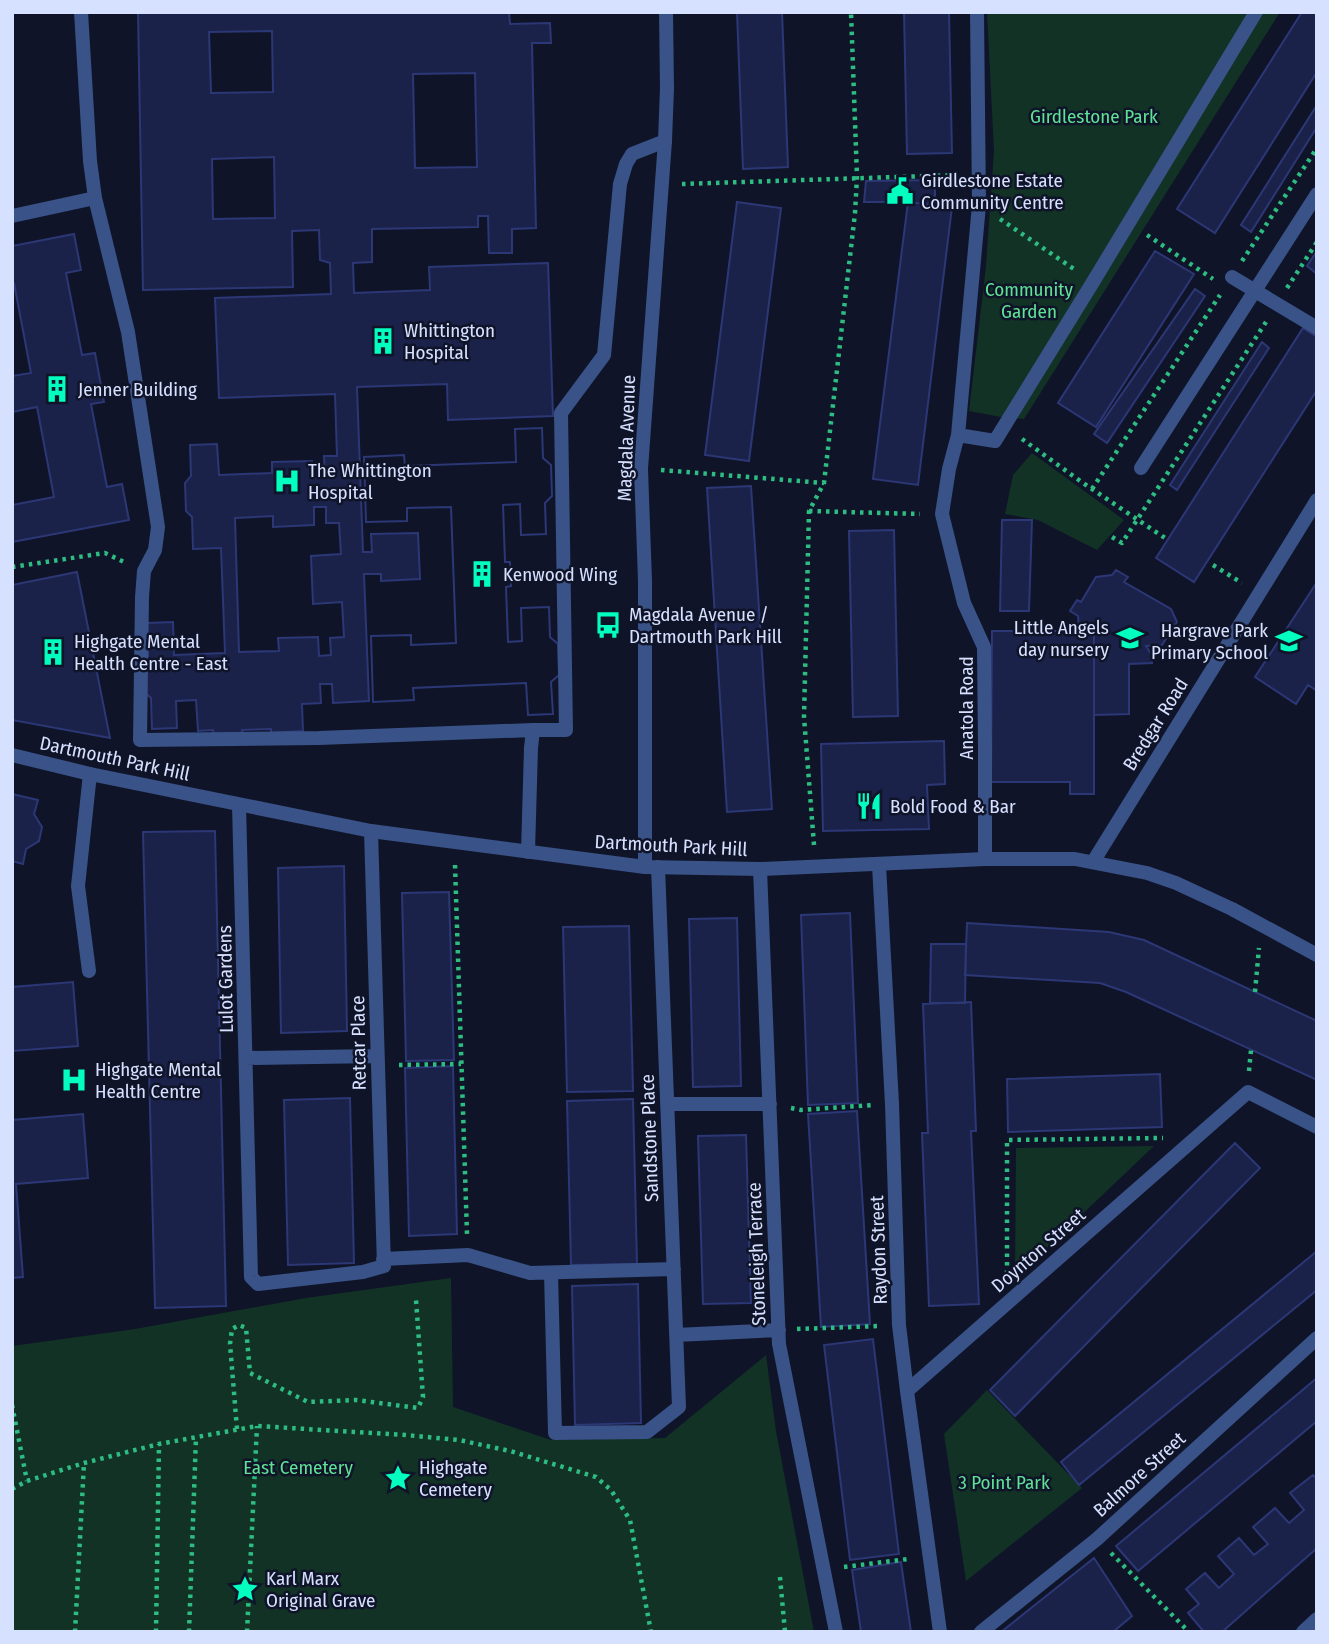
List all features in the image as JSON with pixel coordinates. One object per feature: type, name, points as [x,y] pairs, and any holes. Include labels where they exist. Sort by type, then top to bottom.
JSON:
[{"type":"street","points":[[82,12],[90,161],[95,198],[128,332],[158,527],[155,550],[144,571],[140,740],[319,738],[566,730],[561,413],[604,355],[620,184],[626,164],[632,154],[665,141]]},
{"type":"street","name":"Magdala Avenue","points":[[651,867],[641,469],[663,185],[668,46],[666,12]]},
{"type":"street","name":"Anatola Road","points":[[977,12],[979,205],[958,435],[942,514],[964,603],[984,646],[985,859]]},
{"type":"street","points":[[958,435],[995,440],[1256,12]]},
{"type":"street","points":[[1141,468],[1317,194]]},
{"type":"street","points":[[12,216],[95,198]]},
{"type":"street","points":[[1228,282],[1254,290],[1317,328]]},
{"type":"street","name":"Bredgar Road","points":[[1093,862],[1317,500]]},
{"type":"street","points":[[528,852],[533,730]]},
{"type":"street","name":"Dartmouth Park Hill","points":[[12,755],[90,775],[371,831],[651,867],[760,869],[985,859],[1063,859],[1093,862],[1147,873],[1176,883],[1261,924],[1317,955]]},
{"type":"street","points":[[89,971],[78,886],[90,775]]},
{"type":"street","name":"Lulot Gardens","points":[[239,805],[251,1277],[258,1284],[363,1272],[384,1266],[383,1256]]},
{"type":"street","name":"Retcar Place","points":[[371,831],[383,1256]]},
{"type":"street","name":"Raydon Street","points":[[879,865],[892,1104],[899,1325],[940,1632]]},
{"type":"street","name":"Sandstone Place","points":[[551,1273],[555,1433],[647,1432],[679,1408],[667,1104],[651,867]]},
{"type":"street","name":"Stoneleigh Terrace","points":[[760,869],[779,1344],[836,1632]]},
{"type":"street","points":[[246,1058],[377,1060]]},
{"type":"street","points":[[1195,1137],[1248,1092],[1317,1127]]},
{"type":"street","points":[[667,1104],[769,1104]]},
{"type":"street","name":"Doynton Street","points":[[906,1391],[1195,1137]]},
{"type":"street","points":[[383,1256],[468,1255],[530,1273],[674,1269]]},
{"type":"street","points":[[676,1335],[779,1330]]},
{"type":"street","name":"Balmore Street","points":[[981,1632],[1097,1539],[1317,1338]]},
{"type":"street","points":[[1303,1632],[1317,1619]]},
{"type":"path","points":[[816,867],[804,717],[809,511],[824,483],[855,213],[857,177],[851,12]]},
{"type":"path","points":[[1092,489],[1317,148]]},
{"type":"path","points":[[663,185],[979,174]]},
{"type":"path","points":[[979,205],[1093,282]]},
{"type":"path","points":[[1129,223],[1228,282]]},
{"type":"path","points":[[1112,537],[1122,543],[1139,520],[1317,242]]},
{"type":"path","points":[[1004,426],[1168,540]]},
{"type":"path","points":[[641,469],[824,483]]},
{"type":"path","points":[[809,511],[942,514]]},
{"type":"path","points":[[12,567],[105,552],[144,571]]},
{"type":"path","points":[[1223,571],[1213,565],[1213,569],[1221,574],[1229,575]]},
{"type":"path","points":[[454,843],[468,1255]]},
{"type":"path","points":[[1255,992],[1261,924]]},
{"type":"path","points":[[377,1060],[461,1064]]},
{"type":"path","points":[[769,1104],[801,1110],[892,1104]]},
{"type":"path","points":[[1007,1302],[1007,1140],[1195,1137]]},
{"type":"path","points":[[237,1429],[230,1344],[232,1329],[239,1325],[246,1328],[250,1373],[308,1402],[356,1400],[418,1408],[423,1397],[416,1300]]},
{"type":"path","points":[[779,1330],[899,1325]]},
{"type":"path","points":[[12,1405],[27,1481]]},
{"type":"path","points":[[247,1632],[257,1426]]},
{"type":"path","points":[[12,1489],[27,1481],[84,1463],[159,1444],[257,1426],[459,1440],[510,1451],[596,1477],[611,1490],[630,1520],[651,1632]]},
{"type":"path","points":[[189,1632],[196,1437]]},
{"type":"path","points":[[156,1632],[159,1444]]},
{"type":"path","points":[[75,1632],[84,1463]]},
{"type":"path","points":[[1097,1539],[1189,1632]]},
{"type":"path","points":[[824,1569],[930,1556]]},
{"type":"path","points":[[780,1577],[785,1632]]},
{"type":"green space","name":"Girdlestone Park","points":[[987,12],[1280,12],[1024,419],[969,411],[986,266],[994,151]]},
{"type":"green space","points":[[1032,453],[1124,520],[1097,550],[1038,520],[1005,514],[1013,475]]},
{"type":"green space","points":[[1154,1146],[1015,1278],[1016,1148]]},
{"type":"green space","name":"Highgate Cemetery","points":[[451,1278],[453,1407],[551,1440],[665,1438],[766,1355],[776,1431],[814,1632],[12,1632],[12,1346],[135,1329],[306,1298]]},
{"type":"green space","name":"3 Point Park","points":[[987,1390],[1082,1488],[966,1581],[944,1434]]},
{"type":"building","name":"Whittington Hospital","points":[[138,12],[509,12],[510,24],[550,23],[551,43],[532,43],[536,228],[512,229],[512,253],[489,253],[488,216],[478,216],[478,227],[372,229],[372,262],[353,263],[354,293],[430,290],[429,267],[548,263],[553,416],[448,420],[447,384],[357,387],[363,552],[372,552],[371,534],[418,533],[420,579],[381,581],[381,574],[364,574],[369,701],[333,703],[332,684],[320,684],[321,703],[302,704],[303,731],[271,733],[271,729],[242,730],[243,734],[214,735],[213,730],[198,731],[196,700],[176,701],[177,728],[152,729],[151,698],[143,691],[142,662],[148,656],[147,623],[173,622],[174,655],[225,653],[221,548],[193,549],[192,517],[186,511],[185,483],[191,476],[190,445],[217,444],[219,475],[272,473],[272,462],[312,461],[313,478],[325,478],[324,456],[337,456],[335,394],[219,398],[215,298],[331,294],[330,263],[320,260],[319,230],[292,231],[293,287],[143,290]],"holes":[[[272,31],[273,92],[211,93],[209,32]],[[475,73],[477,167],[415,168],[413,74]],[[274,157],[275,218],[213,219],[212,159]],[[314,507],[326,507],[326,523],[339,523],[341,554],[311,556],[313,604],[342,602],[344,637],[330,638],[331,655],[319,656],[318,637],[278,638],[279,651],[239,652],[235,518],[273,516],[273,527],[314,525]]]},
{"type":"building","points":[[737,12],[782,12],[788,167],[743,169]]},
{"type":"building","points":[[904,12],[949,12],[952,153],[907,154]]},
{"type":"building","points":[[1302,12],[1317,12],[1317,72],[1215,233],[1177,209]]},
{"type":"building","points":[[1317,105],[1317,127],[1251,232],[1241,225]]},
{"type":"building","name":"Girdlestone Estate Community Centre","points":[[935,180],[935,205],[864,202],[866,181]]},
{"type":"building","points":[[737,202],[781,208],[749,461],[705,455]]},
{"type":"building","points":[[908,202],[952,207],[918,485],[873,479]]},
{"type":"building","name":"Jenner Building","points":[[74,234],[81,270],[66,273],[82,355],[95,353],[104,402],[91,404],[107,487],[122,484],[129,520],[12,542],[12,505],[54,497],[37,407],[12,412],[12,376],[31,373],[12,283],[12,246]]},
{"type":"building","points":[[1155,251],[1194,274],[1096,427],[1058,403]]},
{"type":"building","points":[[1317,251],[1317,274],[1307,266]]},
{"type":"building","points":[[1195,289],[1205,296],[1107,443],[1094,434]]},
{"type":"building","points":[[1303,328],[1317,337],[1317,390],[1194,582],[1156,558]]},
{"type":"building","points":[[1262,342],[1269,348],[1177,490],[1170,485]]},
{"type":"building","name":"Kenwood Wing","points":[[542,428],[543,458],[551,465],[552,496],[545,503],[546,534],[521,535],[520,504],[503,505],[505,562],[510,562],[511,586],[506,587],[508,642],[522,641],[521,608],[549,607],[550,637],[558,644],[559,675],[551,682],[553,714],[528,715],[526,683],[413,688],[414,700],[373,702],[371,636],[411,635],[411,645],[456,643],[451,507],[407,508],[407,521],[366,522],[364,457],[404,455],[405,466],[516,462],[515,429]]},
{"type":"building","name":"Kenwood Wing","points":[[542,428],[543,458],[551,465],[552,496],[545,503],[546,534],[521,535],[520,504],[503,505],[505,562],[510,562],[511,586],[506,587],[508,642],[522,641],[521,608],[549,607],[550,637],[558,644],[559,675],[551,682],[553,714],[528,715],[526,683],[413,688],[414,700],[373,702],[371,636],[411,635],[411,645],[456,643],[451,507],[407,508],[407,521],[366,522],[364,457],[404,455],[405,466],[516,462],[515,429]]},
{"type":"building","points":[[751,486],[772,809],[727,812],[707,488]]},
{"type":"building","points":[[1002,520],[1032,520],[1029,611],[1000,611]]},
{"type":"building","points":[[894,530],[898,716],[853,717],[849,531]]},
{"type":"building","name":"Little Angels day nursery","points":[[1116,570],[1128,577],[1124,582],[1171,609],[1177,622],[1162,645],[1146,646],[1152,655],[1152,663],[1129,664],[1129,714],[1094,715],[1094,631],[1079,631],[1078,616],[1070,611],[1077,600],[1081,602],[1096,577],[1112,575]]},
{"type":"building","name":"Highgate Mental Health Centre - East","points":[[77,572],[110,738],[12,720],[12,585]]},
{"type":"building","points":[[1317,582],[1317,691],[1308,685],[1296,704],[1255,677]]},
{"type":"building","points":[[992,631],[1094,631],[1094,794],[1070,794],[1070,782],[991,782]]},
{"type":"building","points":[[944,741],[945,784],[927,785],[929,829],[823,831],[821,744]]},
{"type":"building","points":[[12,794],[38,800],[34,814],[42,827],[39,841],[26,849],[23,864],[12,861]]},
{"type":"building","points":[[215,831],[226,1306],[155,1308],[143,832]]},
{"type":"building","points":[[344,866],[347,1031],[281,1033],[278,868]]},
{"type":"building","points":[[449,892],[454,1060],[406,1061],[402,893]]},
{"type":"building","points":[[850,913],[858,1103],[808,1105],[801,915]]},
{"type":"building","points":[[737,918],[741,1086],[693,1087],[689,919]]},
{"type":"building","points":[[967,923],[1109,932],[1144,940],[1317,1021],[1317,1080],[1126,992],[1100,983],[965,975]]},
{"type":"building","points":[[629,926],[633,1091],[567,1092],[563,927]]},
{"type":"building","points":[[931,944],[966,944],[965,1003],[930,1003]]},
{"type":"building","points":[[73,982],[78,1046],[12,1051],[12,987]]},
{"type":"building","points":[[971,1002],[976,1131],[971,1131],[979,1304],[929,1306],[922,1133],[928,1133],[923,1004]]},
{"type":"building","points":[[453,1066],[457,1234],[409,1236],[405,1068]]},
{"type":"building","points":[[1160,1074],[1162,1127],[1008,1132],[1007,1079]]},
{"type":"building","points":[[350,1098],[354,1263],[288,1265],[284,1100]]},
{"type":"building","points":[[633,1099],[637,1264],[571,1265],[567,1101]]},
{"type":"building","points":[[857,1111],[870,1324],[821,1327],[808,1114]]},
{"type":"building","points":[[83,1114],[88,1178],[16,1184],[23,1277],[12,1278],[12,1120]]},
{"type":"building","points":[[746,1135],[751,1303],[703,1304],[698,1136]]},
{"type":"building","points":[[1235,1143],[1260,1168],[1015,1416],[990,1390]]},
{"type":"building","points":[[1317,1251],[1317,1290],[1079,1485],[1061,1462]]},
{"type":"building","points":[[638,1284],[641,1423],[575,1425],[572,1286]]},
{"type":"building","points":[[873,1339],[899,1554],[850,1560],[824,1345]]},
{"type":"building","points":[[1317,1378],[1317,1421],[1138,1571],[1116,1546]]},
{"type":"building","points":[[1313,1475],[1317,1479],[1317,1548],[1222,1632],[1204,1632],[1188,1613],[1199,1604],[1186,1589],[1205,1573],[1219,1588],[1234,1574],[1218,1556],[1239,1538],[1254,1555],[1268,1544],[1253,1527],[1275,1508],[1289,1523],[1304,1510],[1290,1493]]},
{"type":"building","points":[[1094,1558],[1132,1616],[1113,1632],[1001,1632]]},
{"type":"building","points":[[901,1562],[911,1632],[861,1632],[852,1570]]},
{"type":"place","name":"Girdlestone Estate Community Centre","points":[[900,191]]},
{"type":"place","name":"Whittington Hospital","points":[[383,341]]},
{"type":"place","name":"Jenner Building","points":[[57,389]]},
{"type":"place","name":"The Whittington Hospital","points":[[287,481]]},
{"type":"place","name":"Kenwood Wing","points":[[482,574]]},
{"type":"place","name":"Magdala Avenue / Dartmouth Park Hill","points":[[608,625]]},
{"type":"place","name":"Little Angels day nursery","points":[[1130,638]]},
{"type":"place","name":"Hargrave Park Primary School","points":[[1289,641]]},
{"type":"place","name":"Highgate Mental Health Centre - East","points":[[53,652]]},
{"type":"place","name":"Bold Food & Bar","points":[[869,806]]},
{"type":"place","name":"Highgate Mental Health Centre","points":[[74,1080]]},
{"type":"place","name":"Highgate Cemetery","points":[[398,1478]]},
{"type":"place","name":"Karl Marx Original Grave","points":[[245,1589]]},
{"type":"park label","name":"Community Garden","points":[[1029,300]]},
{"type":"park label","name":"East Cemetery","points":[[298,1467]]}]
